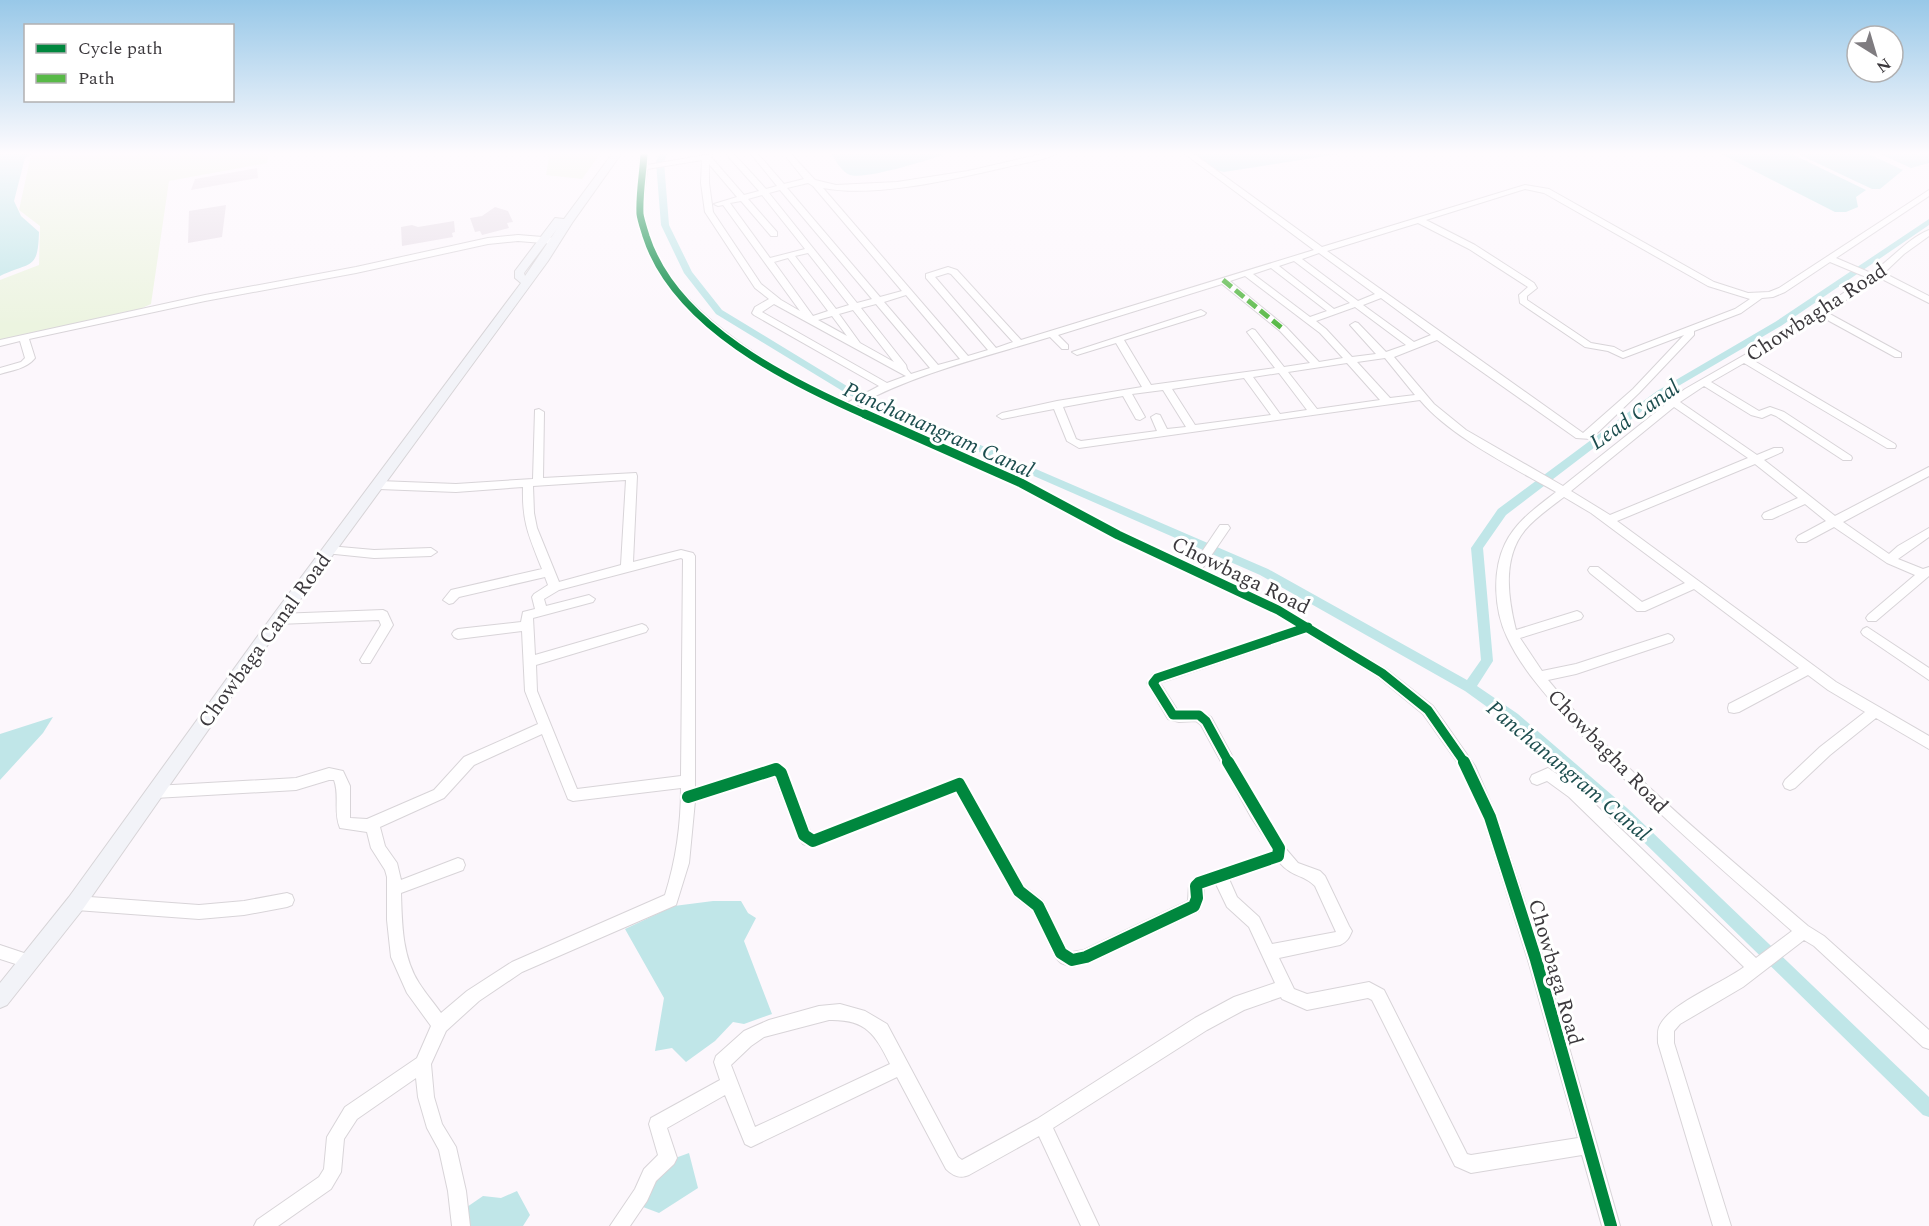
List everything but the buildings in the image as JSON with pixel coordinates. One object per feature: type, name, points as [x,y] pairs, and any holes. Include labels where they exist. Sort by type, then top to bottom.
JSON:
[{"type":"main road","points":[[528,282],[520,278],[519,273],[567,211]]},
{"type":"main road","name":"Chowbaga Canal Road","points":[[0,998],[76,903],[278,619],[528,282],[577,211]]},
{"type":"street","name":"Chowbaga Road","points":[[640,211],[644,229],[663,272],[680,295],[697,314],[744,349],[789,378],[854,404],[1021,483],[1118,536],[1199,566],[1308,627],[1409,693],[1446,733],[1470,770],[1490,817],[1536,960],[1611,1226]]},
{"type":"street","points":[[710,211],[721,233],[758,286],[774,300],[909,375]]},
{"type":"street","points":[[732,211],[812,320]]},
{"type":"street","points":[[756,211],[774,234]]},
{"type":"street","points":[[780,211],[909,375]]},
{"type":"street","points":[[803,211],[936,369]]},
{"type":"street","points":[[838,211],[966,360]]},
{"type":"street","points":[[1267,211],[1580,436],[1587,437],[1636,391],[1694,329]]},
{"type":"street","points":[[854,404],[909,375],[1020,344],[1443,211]]},
{"type":"street","points":[[1582,211],[1701,279],[1738,294],[1758,297]]},
{"type":"street","points":[[1417,219],[1472,248],[1531,285],[1533,288],[1523,295],[1523,301],[1594,348],[1628,355],[1738,311],[1758,297],[1782,290],[1900,211]]},
{"type":"street","name":"Chowbagha Road","points":[[1928,1040],[1819,940],[1796,935],[1571,717],[1538,677],[1512,636],[1504,606],[1502,585],[1510,545],[1521,527],[1560,489],[1705,382],[1820,312],[1929,232]]},
{"type":"street","points":[[0,343],[165,306],[356,270],[488,241],[518,238],[556,241]]},
{"type":"street","points":[[768,261],[811,250]]},
{"type":"street","points":[[790,255],[858,345]]},
{"type":"street","points":[[1295,258],[1414,347]]},
{"type":"street","points":[[1830,258],[1874,274],[1929,300]]},
{"type":"street","points":[[1272,265],[1333,312]]},
{"type":"street","points":[[994,351],[929,276],[948,270],[954,272],[1020,344]]},
{"type":"street","points":[[1246,273],[1311,320],[1388,402]]},
{"type":"street","points":[[1223,280],[1283,329],[1316,364]]},
{"type":"street","points":[[812,320],[908,292]]},
{"type":"street","points":[[1311,320],[1382,295]]},
{"type":"street","points":[[774,300],[758,309],[757,313],[883,387]]},
{"type":"street","points":[[1820,312],[1898,355]]},
{"type":"street","points":[[1077,352],[1201,313]]},
{"type":"street","points":[[1355,325],[1422,397],[1462,432],[1609,520],[1808,669],[1929,743]]},
{"type":"street","points":[[1252,332],[1315,413]]},
{"type":"street","points":[[1052,334],[1065,347]]},
{"type":"street","points":[[1002,416],[1126,392],[1385,355],[1414,347],[1438,336]]},
{"type":"street","points":[[0,371],[24,364],[30,358],[24,339]]},
{"type":"street","points":[[1118,339],[1148,389]]},
{"type":"street","points":[[1745,359],[1892,446]]},
{"type":"street","points":[[1246,374],[1278,418]]},
{"type":"street","points":[[1705,382],[1758,415],[1770,410],[1780,414],[1847,458]]},
{"type":"street","points":[[1165,386],[1192,430]]},
{"type":"street","points":[[1126,392],[1140,417]]},
{"type":"street","points":[[1057,404],[1072,441],[1079,445],[1422,397]]},
{"type":"street","points":[[1675,403],[1756,460],[1837,522],[1892,559],[1926,573],[1872,618]]},
{"type":"street","points":[[539,412],[528,513],[537,543],[555,587]]},
{"type":"street","points":[[1156,417],[1164,434]]},
{"type":"street","points":[[1609,520],[1778,450]]},
{"type":"street","points":[[1802,539],[1929,471]]},
{"type":"street","points":[[379,485],[450,488],[632,476],[627,567]]},
{"type":"street","points":[[1768,516],[1805,499]]},
{"type":"street","points":[[1199,566],[1221,532]]},
{"type":"street","points":[[1892,559],[1902,549],[1929,532]]},
{"type":"street","points":[[330,550],[374,554],[431,552]]},
{"type":"street","points":[[461,1226],[458,1191],[447,1147],[430,1116],[423,1064],[440,1025],[473,996],[517,967],[671,900],[684,852],[688,797],[689,556],[681,554],[555,587],[538,597],[542,612]]},
{"type":"street","points":[[1594,570],[1641,608],[1695,584]]},
{"type":"street","points":[[449,600],[455,593],[548,572]]},
{"type":"street","points":[[590,599],[527,615],[526,626],[531,691],[573,795],[688,781]]},
{"type":"street","points":[[278,619],[383,615],[387,625],[385,632],[366,660]]},
{"type":"street","points":[[1512,636],[1577,616]]},
{"type":"street","points":[[458,634],[526,626]]},
{"type":"street","points":[[1270,952],[1335,940],[1341,937],[1344,931],[1320,881],[1315,876],[1293,868],[1280,852],[1206,720],[1199,715],[1179,717],[1173,715],[1153,683],[1157,678],[1308,627]]},
{"type":"street","points":[[528,662],[642,629]]},
{"type":"street","points":[[1867,632],[1929,675]]},
{"type":"street","points":[[1538,677],[1576,669],[1668,639]]},
{"type":"street","points":[[1734,708],[1808,669]]},
{"type":"street","points":[[1790,784],[1824,751],[1875,712]]},
{"type":"street","points":[[155,792],[296,784],[329,774],[338,775],[342,784],[342,818],[345,824],[351,826],[371,824],[439,794],[469,761],[546,726]]},
{"type":"street","points":[[688,797],[776,769],[781,773],[804,835],[808,840],[813,841],[959,784],[1019,891],[1034,901],[1061,953],[1066,959],[1074,961],[1194,906],[1197,898],[1196,886],[1273,858],[1280,852]]},
{"type":"street","points":[[1537,779],[1548,774],[1555,776],[1759,965]]},
{"type":"street","points":[[371,824],[381,856],[392,868],[396,943],[399,957],[413,988],[440,1025]]},
{"type":"street","points":[[394,889],[458,865]]},
{"type":"street","points":[[1220,877],[1232,902],[1254,922],[1270,952],[1284,988],[1296,999],[1307,1002],[1369,990],[1378,995],[1461,1160],[1471,1164],[1589,1145]]},
{"type":"street","points":[[76,903],[199,912],[244,908],[287,900]]},
{"type":"street","points":[[1722,1226],[1668,1054],[1665,1035],[1668,1023],[1726,989],[1796,935]]},
{"type":"street","points":[[0,952],[28,962]]},
{"type":"street","points":[[901,1067],[751,1138],[722,1062],[753,1035],[825,1011],[848,1012],[865,1017],[881,1030],[957,1168],[963,1169],[1043,1125],[1201,1024],[1240,1003],[1284,988]]},
{"type":"street","points":[[263,1226],[325,1183],[332,1172],[336,1137],[351,1113],[423,1064]]},
{"type":"street","points":[[619,1226],[641,1195],[650,1175],[668,1158],[657,1124],[729,1084]]},
{"type":"street","points":[[1043,1125],[1090,1226]]},
{"type":"green space","points":[[21,211],[165,211],[151,304],[127,315],[0,344],[0,280],[39,265],[40,226]]},
{"type":"water","points":[[0,211],[19,211],[39,232],[37,253],[31,263],[0,276]]},
{"type":"water","points":[[53,717],[43,733],[0,780],[0,734]]},
{"type":"water","points":[[713,901],[741,901],[748,913],[756,918],[744,941],[772,1014],[744,1024],[733,1022],[715,1041],[686,1062],[672,1048],[655,1051],[664,998],[625,929],[674,906]]},
{"type":"water","points":[[689,1153],[698,1188],[659,1213],[643,1207],[642,1186],[667,1161]]},
{"type":"water","points":[[517,1191],[530,1215],[523,1226],[464,1226],[467,1207],[483,1196],[501,1198]]},
{"type":"waterway","name":"Panchanangram Canal","points":[[664,211],[665,225],[688,273],[719,312],[852,393],[1264,572],[1469,687]]},
{"type":"waterway","name":"Lead Canal","points":[[1469,687],[1487,661],[1477,548],[1502,512],[1660,393],[1778,324],[1929,221]]},
{"type":"waterway","name":"Panchanangram Canal","points":[[1469,687],[1513,718],[1622,812],[1929,1109]]},
{"type":"marked path","points":[[1223,280],[1283,329]]},
{"type":"cycle path","points":[[640,211],[650,247],[663,272],[697,314],[744,349],[789,378],[828,398],[1021,483],[1118,535],[1278,610],[1382,673],[1428,710],[1470,770],[1490,817],[1536,960],[1611,1226]]},
{"type":"cycle path","points":[[688,797],[776,769],[781,773],[804,835],[808,840],[813,841],[959,784],[1019,891],[1038,906],[1061,953],[1072,960],[1079,959],[1194,906],[1197,898],[1196,886],[1199,883],[1278,856],[1279,848],[1256,813],[1206,721],[1199,715],[1179,717],[1173,715],[1153,683],[1157,678],[1308,627]]}]
